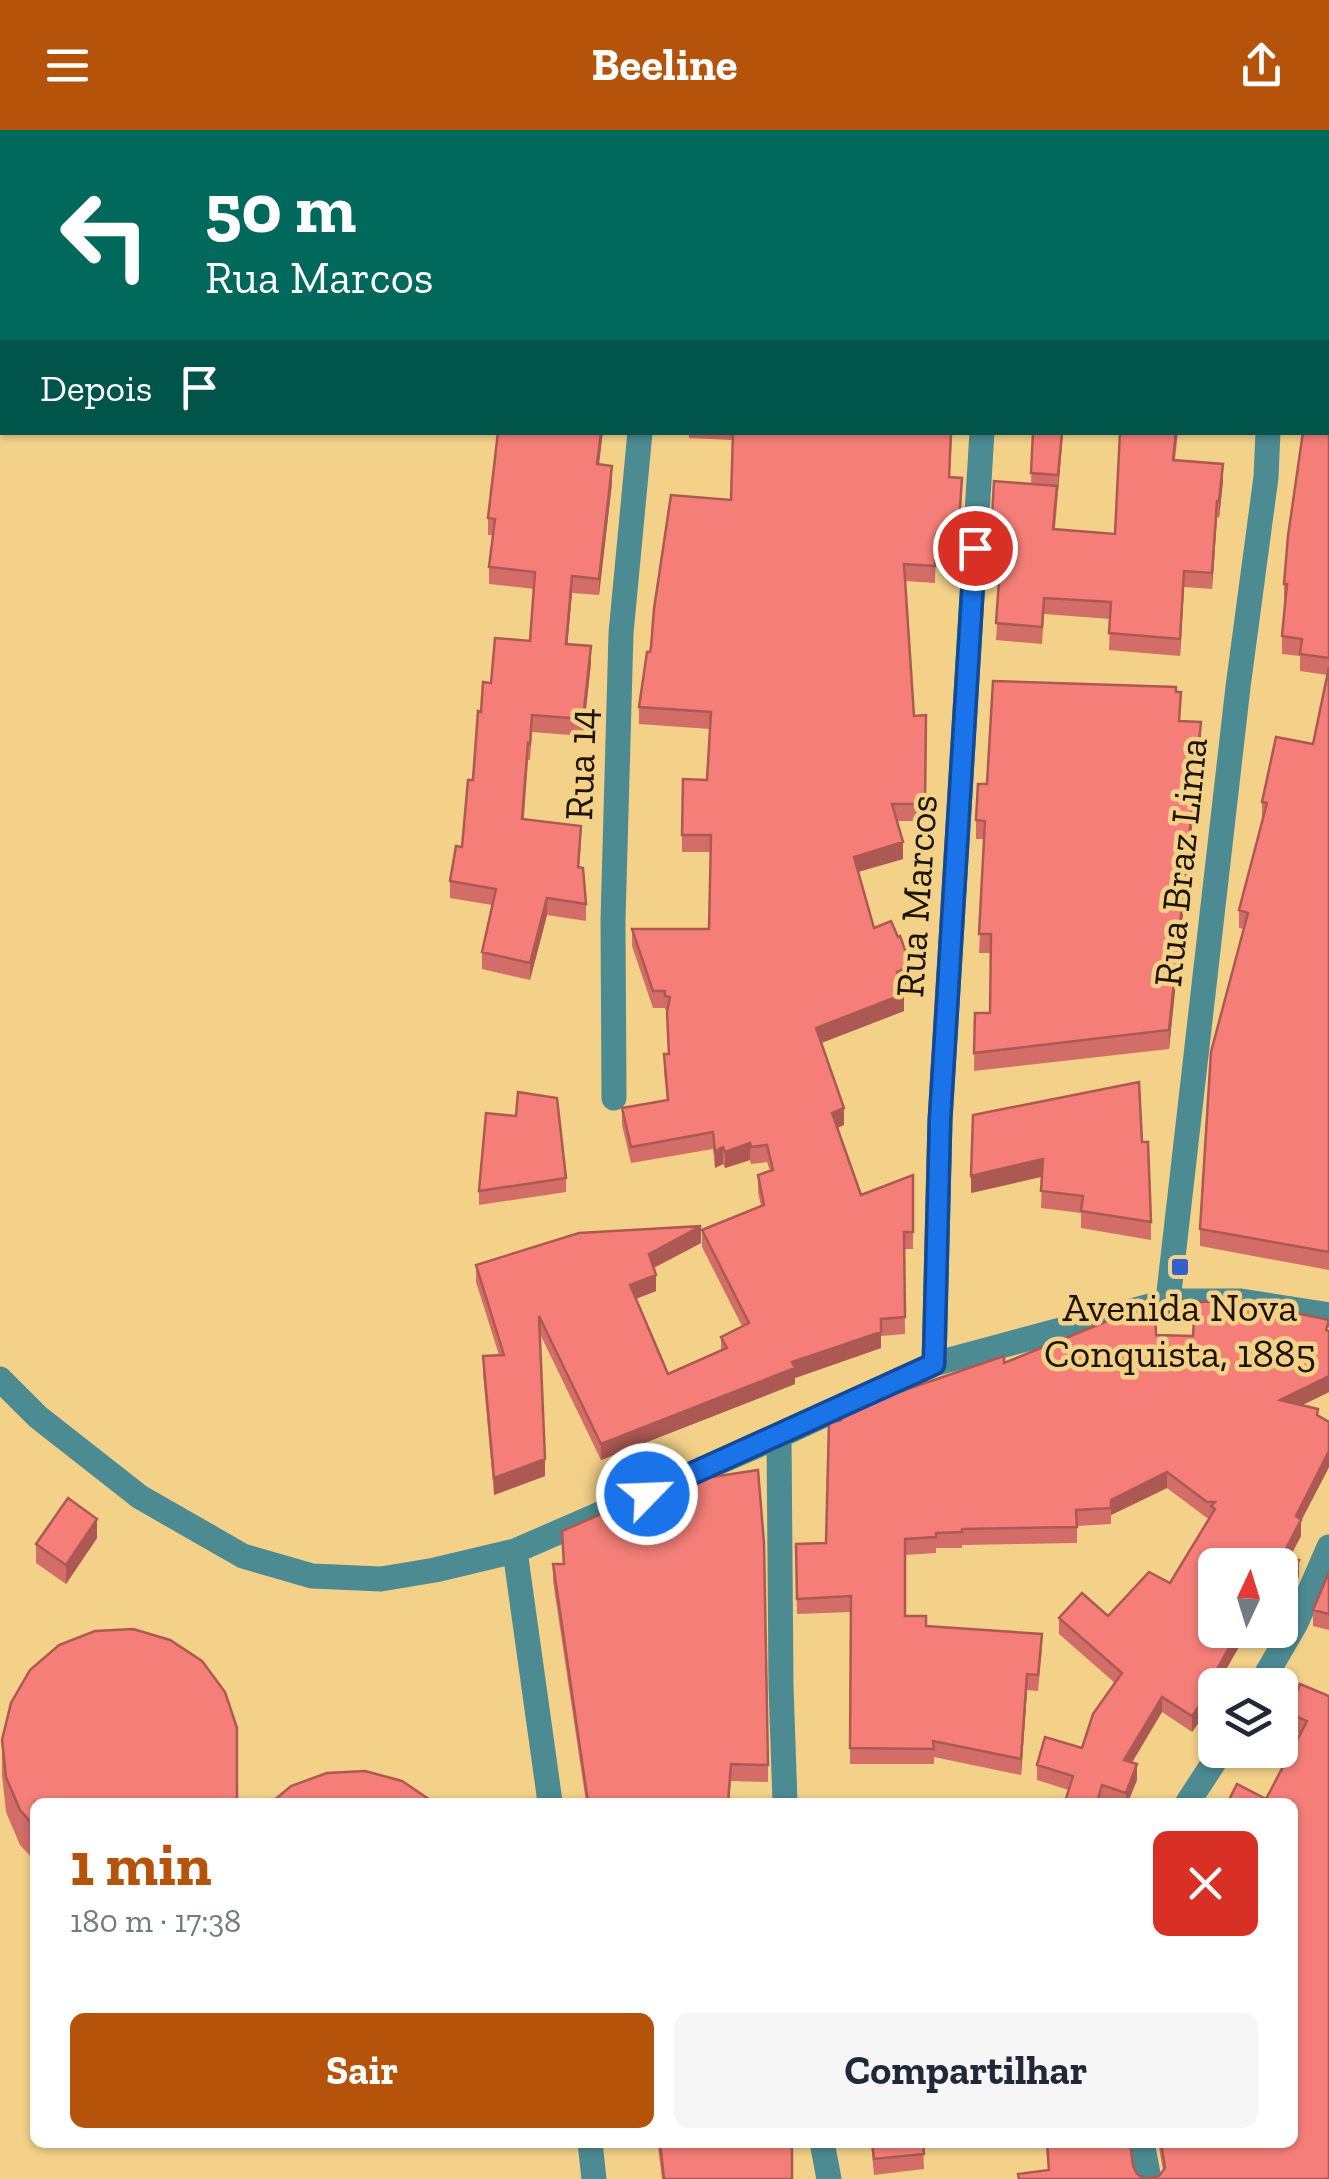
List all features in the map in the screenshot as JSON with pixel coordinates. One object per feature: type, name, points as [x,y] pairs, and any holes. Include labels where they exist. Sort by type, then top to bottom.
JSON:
[{"type":"street","name":"Rua 14","points":[[614,1098],[612,920],[621,634],[640,435]]},
{"type":"street","name":"Rua Marcos","points":[[934,1364],[940,1120],[982,435]]},
{"type":"street","name":"Rua Braz Lima","points":[[1168,1301],[1268,435]]},
{"type":"street","points":[[0,1379],[38,1417],[140,1497],[243,1556],[312,1576],[381,1579],[515,1551],[934,1364],[1168,1301],[1241,1301],[1329,1315]]},
{"type":"street","points":[[779,1436],[785,1798]]},
{"type":"street","points":[[1270,1668],[1296,1623],[1329,1546]]},
{"type":"street","points":[[515,1551],[549,1798]]},
{"type":"street","points":[[1191,1798],[1210,1768]]},
{"type":"street","points":[[591,2148],[594,2179]]},
{"type":"street","points":[[823,2148],[830,2179]]},
{"type":"street","points":[[1143,2148],[1149,2179]]},
{"type":"building","points":[[498,435],[601,435],[597,464],[612,466],[599,579],[572,576],[566,644],[591,646],[583,719],[532,715],[522,819],[581,826],[578,867],[583,868],[586,904],[547,898],[530,963],[482,952],[496,889],[450,881],[456,846],[462,847],[468,780],[473,780],[478,711],[481,712],[483,682],[491,683],[495,638],[530,641],[535,572],[489,567],[495,519],[488,518]]},
{"type":"building","points":[[733,435],[951,435],[949,477],[962,478],[958,536],[936,534],[935,566],[904,564],[914,716],[926,715],[925,804],[892,804],[903,842],[854,857],[874,928],[891,921],[911,966],[897,972],[904,994],[816,1028],[844,1108],[832,1113],[861,1195],[913,1175],[913,1232],[904,1232],[905,1317],[881,1319],[881,1332],[792,1362],[795,1368],[601,1444],[539,1316],[545,1459],[494,1478],[483,1356],[504,1355],[476,1265],[579,1233],[701,1226],[649,1254],[656,1275],[630,1285],[668,1374],[727,1348],[721,1337],[749,1323],[702,1230],[764,1205],[758,1175],[773,1170],[767,1145],[751,1147],[750,1143],[725,1152],[723,1147],[715,1151],[713,1132],[631,1147],[622,1108],[668,1100],[664,1054],[669,1054],[670,997],[665,996],[665,991],[653,991],[632,929],[709,929],[711,835],[682,835],[683,779],[707,780],[711,712],[639,707],[671,495],[731,500]]},
{"type":"building","points":[[1033,435],[1062,435],[1058,475],[1031,473]]},
{"type":"building","points":[[1120,435],[1176,435],[1173,460],[1223,464],[1212,573],[1184,571],[1180,639],[1109,633],[1111,602],[1044,598],[1042,627],[996,623],[1002,539],[991,538],[994,481],[1057,486],[1053,529],[1115,534]]},
{"type":"building","points":[[1303,435],[1329,435],[1329,658],[1300,654],[1302,639],[1282,636],[1288,536]]},
{"type":"building","points":[[1329,667],[1329,1252],[1200,1229],[1211,1052],[1248,913],[1239,910],[1267,803],[1262,802],[1276,737],[1313,744]]},
{"type":"building","points":[[993,681],[1176,687],[1176,692],[1181,692],[1179,721],[1201,722],[1169,1030],[974,1053],[975,1013],[990,1013],[991,934],[979,934],[985,821],[976,820],[978,784],[987,784]]},
{"type":"building","points":[[1139,1082],[1142,1142],[1148,1142],[1151,1222],[1081,1211],[1083,1196],[1041,1191],[1043,1159],[971,1176],[973,1115]]},
{"type":"building","points":[[518,1092],[557,1098],[566,1178],[479,1191],[486,1113],[516,1116]]},
{"type":"building","points":[[1240,1301],[1329,1320],[1329,1376],[1280,1400],[1318,1409],[1317,1415],[1329,1422],[1329,1451],[1296,1516],[1301,1520],[1286,1548],[1198,1548],[1198,1648],[1229,1648],[1218,1668],[1198,1668],[1198,1708],[1192,1716],[1162,1697],[1124,1760],[1137,1764],[1126,1793],[1102,1785],[1098,1798],[1066,1798],[1073,1776],[1037,1765],[1045,1737],[1082,1748],[1093,1714],[1122,1673],[1059,1618],[1082,1593],[1108,1616],[1149,1572],[1170,1583],[1215,1509],[1211,1506],[1215,1502],[1207,1502],[1167,1472],[1111,1500],[1111,1508],[1076,1510],[1077,1527],[962,1529],[936,1533],[936,1537],[905,1539],[905,1616],[926,1616],[926,1626],[1042,1634],[1038,1675],[1027,1674],[1021,1759],[933,1741],[934,1749],[850,1748],[851,1596],[797,1599],[796,1544],[826,1543],[829,1423],[902,1388],[1004,1356],[1004,1363],[1155,1306],[1156,1335],[1193,1336],[1195,1302]]},
{"type":"building","points":[[758,1470],[764,1543],[768,1765],[731,1764],[728,1798],[587,1798],[553,1564],[564,1564],[562,1531],[673,1483]]},
{"type":"building","points":[[68,1498],[97,1519],[66,1565],[36,1544]]},
{"type":"building","points":[[1329,1572],[1329,1614],[1313,1610]]},
{"type":"building","points":[[133,1629],[170,1640],[202,1661],[225,1692],[237,1728],[237,1798],[30,1798],[30,1821],[20,1810],[6,1777],[2,1740],[11,1703],[30,1670],[59,1645],[95,1631]]},
{"type":"building","points":[[1300,1684],[1329,1696],[1329,2179],[1145,2179],[1159,2176],[1165,2168],[1162,2148],[1298,2148],[1298,1798],[1267,1798],[1282,1768],[1298,1768],[1298,1738],[1307,1721],[1298,1717]]},
{"type":"building","points":[[365,1771],[402,1781],[427,1798],[277,1798],[291,1786],[327,1773]]},
{"type":"building","points":[[1237,1784],[1264,1798],[1230,1798]]},
{"type":"building","points":[[661,2148],[792,2148],[792,2179],[664,2179]]},
{"type":"building","points":[[873,2148],[924,2148],[924,2154],[874,2159]]},
{"type":"building","points":[[1047,2148],[1131,2148],[1137,2174],[1145,2179],[1019,2179],[1018,2174],[1049,2170]]},
{"type":"place","name":"Avenida Nova Conquista, 1885","points":[[1180,1267]]},
{"type":"route","points":[[647,1494],[934,1364],[940,1120],[975,548]]}]
